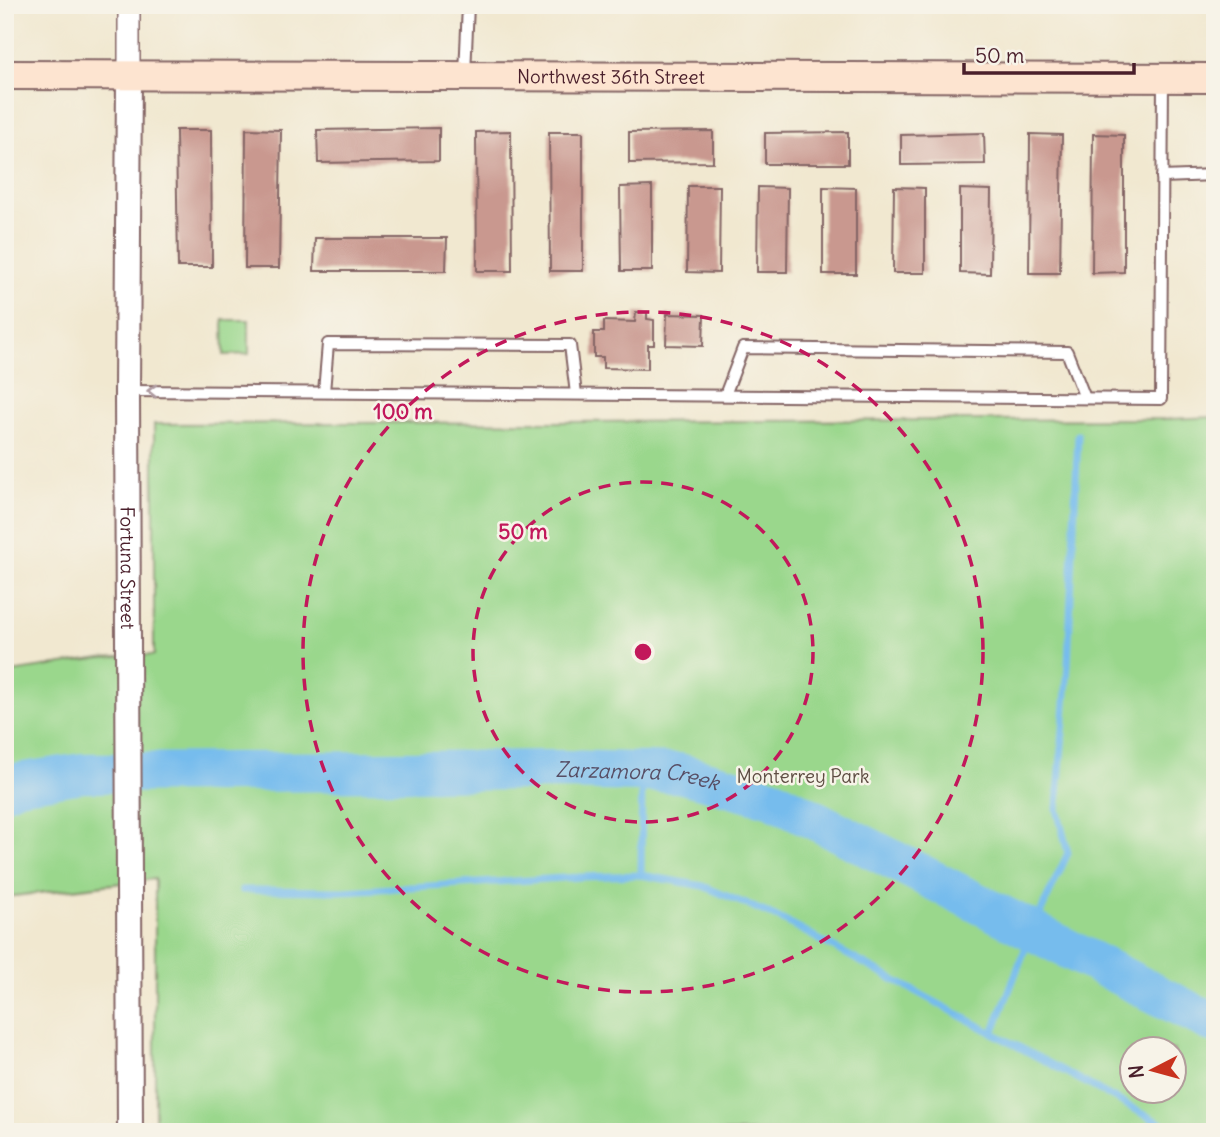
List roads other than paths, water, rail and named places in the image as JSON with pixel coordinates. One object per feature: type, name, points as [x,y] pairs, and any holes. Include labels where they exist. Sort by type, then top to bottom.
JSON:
[{"type":"main road","name":"Northwest 36th Street","points":[[5,75],[1215,78]]},
{"type":"street","name":"Fortuna Street","points":[[129,5],[127,391],[130,1132]]},
{"type":"lane","points":[[465,77],[468,5]]},
{"type":"lane","points":[[127,391],[1161,399],[1163,78]]},
{"type":"lane","points":[[1162,177],[1215,175]]},
{"type":"lane","points":[[324,392],[328,344],[570,345],[576,394]]},
{"type":"lane","points":[[725,396],[743,348],[1067,352],[1085,398]]},
{"type":"waterway","points":[[993,1033],[1032,931],[1068,853],[1057,809],[1068,665],[1078,435]]},
{"type":"waterway","name":"Zarzamora Creek","points":[[5,789],[17,783],[83,773],[563,770],[679,773],[772,798],[1215,1024]]},
{"type":"waterway","points":[[641,875],[642,772]]},
{"type":"waterway","points":[[242,890],[344,891],[641,875],[703,886],[779,918],[1177,1132]]},
{"type":"park label","name":"Monterrey Park","points":[[803,776]]}]
